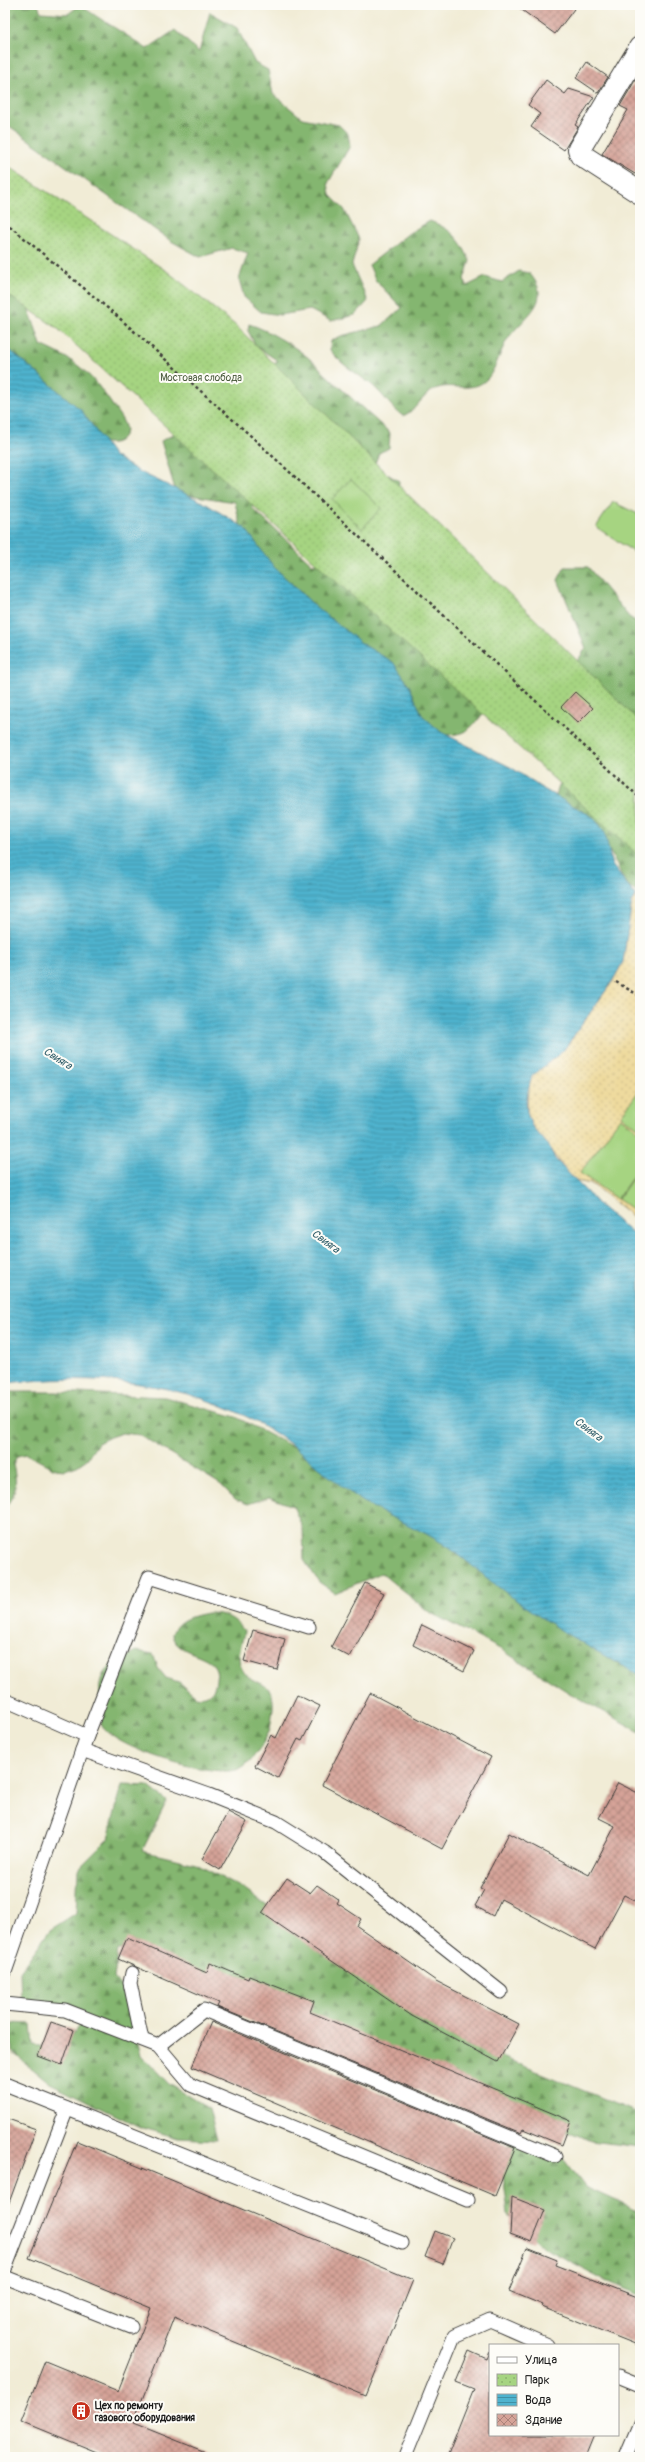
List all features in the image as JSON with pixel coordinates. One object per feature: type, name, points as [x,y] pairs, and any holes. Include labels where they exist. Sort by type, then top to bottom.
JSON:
[{"type":"street","points":[[640,48],[579,149],[581,155],[640,193]]},
{"type":"lane","points":[[5,1972],[87,1736],[149,1578],[309,1627]]},
{"type":"lane","points":[[5,1700],[87,1736]]},
{"type":"lane","points":[[82,1750],[209,1795],[276,1822],[324,1852],[501,1992]]},
{"type":"lane","points":[[132,1973],[130,1983],[142,2039]]},
{"type":"lane","points":[[5,2004],[65,2010],[142,2039],[158,2046],[191,2085],[468,2200]]},
{"type":"lane","points":[[158,2046],[204,2010],[555,2156]]},
{"type":"lane","points":[[5,2084],[402,2243]]},
{"type":"lane","points":[[5,2269],[67,2109]]},
{"type":"lane","points":[[5,2277],[131,2327]]},
{"type":"lane","points":[[405,2457],[454,2336],[490,2320],[545,2344]]},
{"type":"lane","points":[[619,2376],[640,2385]]},
{"type":"lane","points":[[626,2457],[640,2424]]},
{"type":"path","points":[[5,222],[117,316],[246,432],[640,798]]},
{"type":"path","points":[[616,982],[640,996]]},
{"type":"green space","points":[[5,5],[38,5],[41,12],[68,14],[80,5],[147,49],[175,30],[199,52],[210,12],[237,28],[255,63],[268,70],[273,94],[302,118],[339,125],[348,134],[350,146],[328,183],[330,195],[344,209],[359,239],[352,265],[368,301],[355,315],[331,321],[310,310],[280,315],[261,312],[244,297],[239,279],[248,253],[232,248],[200,257],[171,241],[5,123]]},
{"type":"green space","name":"Мостовая слобода","points":[[5,164],[168,272],[235,325],[640,722],[640,857],[57,328],[5,293]]},
{"type":"green space","points":[[430,221],[445,228],[455,236],[463,247],[470,261],[464,279],[467,286],[485,277],[502,282],[519,271],[529,273],[536,283],[539,292],[538,301],[534,309],[507,340],[488,378],[477,386],[444,387],[433,390],[424,397],[413,410],[403,416],[372,385],[335,356],[330,350],[331,341],[341,336],[381,326],[402,308],[376,281],[369,265],[409,233]]},
{"type":"green space","points":[[5,269],[22,295],[31,315],[41,345],[74,363],[90,376],[119,415],[126,431],[117,442],[104,443],[94,440],[5,353]]},
{"type":"green space","points":[[249,324],[268,332],[309,358],[390,433],[389,448],[379,453],[374,466],[399,481],[398,494],[271,367],[278,361],[256,346],[248,331]]},
{"type":"green space","points":[[194,423],[238,460],[253,509],[312,564],[353,561],[485,711],[473,725],[462,733],[449,735],[430,734],[247,555],[235,502],[176,493],[161,441]]},
{"type":"green space","points":[[351,479],[381,508],[362,529],[332,499]]},
{"type":"green space","points":[[613,502],[640,515],[640,556],[596,527]]},
{"type":"green space","points":[[565,567],[588,567],[629,617],[640,624],[640,750],[574,666],[586,648],[558,580]]},
{"type":"green space","points":[[569,779],[640,816],[640,893],[628,885],[607,848],[554,801],[559,786]]},
{"type":"green space","points":[[640,1089],[640,1129],[621,1116]]},
{"type":"green space","points":[[620,1118],[640,1132],[640,1166],[617,1199],[580,1173]]},
{"type":"green space","points":[[640,1168],[640,1215],[618,1199]]},
{"type":"green space","points":[[5,1392],[56,1392],[165,1397],[236,1417],[295,1448],[640,1665],[640,1732],[571,1694],[502,1650],[429,1612],[381,1573],[335,1593],[319,1582],[304,1560],[303,1529],[293,1506],[269,1497],[248,1504],[235,1499],[220,1484],[140,1435],[122,1433],[110,1437],[98,1443],[87,1459],[77,1466],[65,1470],[55,1469],[26,1454],[17,1456],[13,1464],[15,1476],[14,1493],[5,1509]]},
{"type":"green space","points":[[207,1613],[223,1615],[233,1619],[244,1631],[239,1655],[242,1669],[251,1679],[267,1687],[273,1698],[269,1732],[260,1747],[253,1758],[244,1766],[239,1769],[227,1771],[209,1770],[189,1766],[166,1760],[145,1752],[126,1744],[111,1735],[102,1726],[100,1720],[100,1686],[101,1679],[105,1671],[111,1665],[136,1651],[153,1654],[158,1668],[166,1678],[179,1682],[196,1696],[202,1697],[211,1692],[216,1680],[216,1670],[212,1664],[206,1659],[181,1648],[175,1642],[172,1634],[174,1629],[186,1619]]},
{"type":"green space","points":[[122,1785],[148,1786],[167,1801],[142,1851],[196,1864],[242,1888],[444,2033],[640,2114],[640,2147],[591,2141],[140,1948],[118,1950],[114,1978],[130,1998],[133,2024],[141,2055],[169,2084],[209,2108],[217,2140],[178,2138],[140,2127],[50,2083],[12,2052],[11,2023],[31,2024],[33,2045],[63,2050],[81,2022],[21,2002],[20,1971],[50,1930],[76,1913],[78,1869],[108,1839]]},
{"type":"green space","points":[[514,2138],[561,2156],[585,2187],[640,2212],[640,2295],[604,2280],[545,2249],[508,2214],[501,2157]]},
{"type":"sand","points":[[640,892],[640,1222],[592,1184],[575,1181],[532,1126],[527,1113],[528,1085],[531,1076],[563,1051],[612,982],[623,962],[632,901]]},
{"type":"water","name":"Свияга","points":[[5,346],[81,410],[114,456],[140,472],[203,502],[245,528],[274,567],[316,607],[364,645],[393,662],[409,685],[422,715],[441,732],[512,768],[540,787],[593,817],[605,832],[612,865],[635,895],[632,901],[623,962],[612,982],[563,1051],[532,1076],[526,1099],[527,1113],[532,1126],[549,1146],[555,1159],[599,1205],[640,1240],[640,1675],[537,1615],[445,1545],[359,1499],[277,1434],[234,1411],[202,1399],[171,1390],[138,1384],[72,1379],[5,1383]]},
{"type":"building","points":[[515,5],[577,5],[555,34]]},
{"type":"building","points":[[587,62],[608,77],[598,93],[576,78]]},
{"type":"building","points":[[640,72],[640,177],[602,154],[628,110],[620,106]]},
{"type":"building","points":[[546,80],[565,94],[569,89],[594,97],[575,125],[578,127],[564,150],[531,127],[540,114],[528,105]]},
{"type":"building","points":[[575,692],[593,708],[578,723],[561,707]]},
{"type":"building","points":[[365,1583],[384,1593],[350,1657],[331,1647]]},
{"type":"building","points":[[422,1625],[474,1651],[464,1671],[413,1645]]},
{"type":"building","points":[[253,1630],[285,1639],[277,1670],[244,1661]]},
{"type":"building","points":[[370,1693],[491,1757],[442,1849],[322,1785]]},
{"type":"building","points":[[297,1695],[320,1706],[302,1741],[298,1739],[278,1778],[255,1766],[271,1735],[276,1738]]},
{"type":"building","points":[[618,1783],[640,1794],[640,1903],[624,1895],[595,1949],[501,1899],[493,1916],[475,1906],[484,1890],[480,1888],[509,1833],[589,1875],[615,1826],[599,1818]]},
{"type":"building","points":[[228,1812],[247,1822],[220,1870],[202,1859]]},
{"type":"building","points":[[287,1878],[310,1893],[317,1885],[339,1900],[337,1903],[361,1919],[357,1926],[436,1981],[519,2024],[498,2062],[412,2016],[262,1913]]},
{"type":"building","points":[[127,1938],[207,1973],[210,1963],[248,1979],[249,1976],[314,2001],[310,2012],[571,2121],[562,2145],[523,2129],[521,2133],[217,2007],[219,2003],[118,1959]]},
{"type":"building","points":[[51,2022],[74,2030],[62,2065],[38,2056]]},
{"type":"building","points":[[211,2022],[515,2148],[495,2196],[192,2067]]},
{"type":"building","points":[[5,2118],[36,2129],[7,2208],[5,2207]]},
{"type":"building","points":[[77,2141],[413,2280],[366,2396],[174,2317],[133,2423],[218,2457],[109,2457],[21,2421],[45,2361],[118,2391],[151,2308],[29,2258]]},
{"type":"building","points":[[512,2197],[545,2210],[532,2242],[510,2234]]},
{"type":"building","points":[[435,2231],[453,2238],[443,2264],[425,2257]]},
{"type":"building","points":[[527,2248],[557,2260],[555,2265],[640,2298],[640,2346],[542,2307],[543,2305],[509,2291]]},
{"type":"building","points":[[469,2351],[487,2359],[489,2354],[489,2436],[595,2436],[586,2457],[447,2457],[474,2389],[456,2382]]},
{"type":"place","name":"Цех по ремонту газового оборудования","points":[[81,2411]]}]
